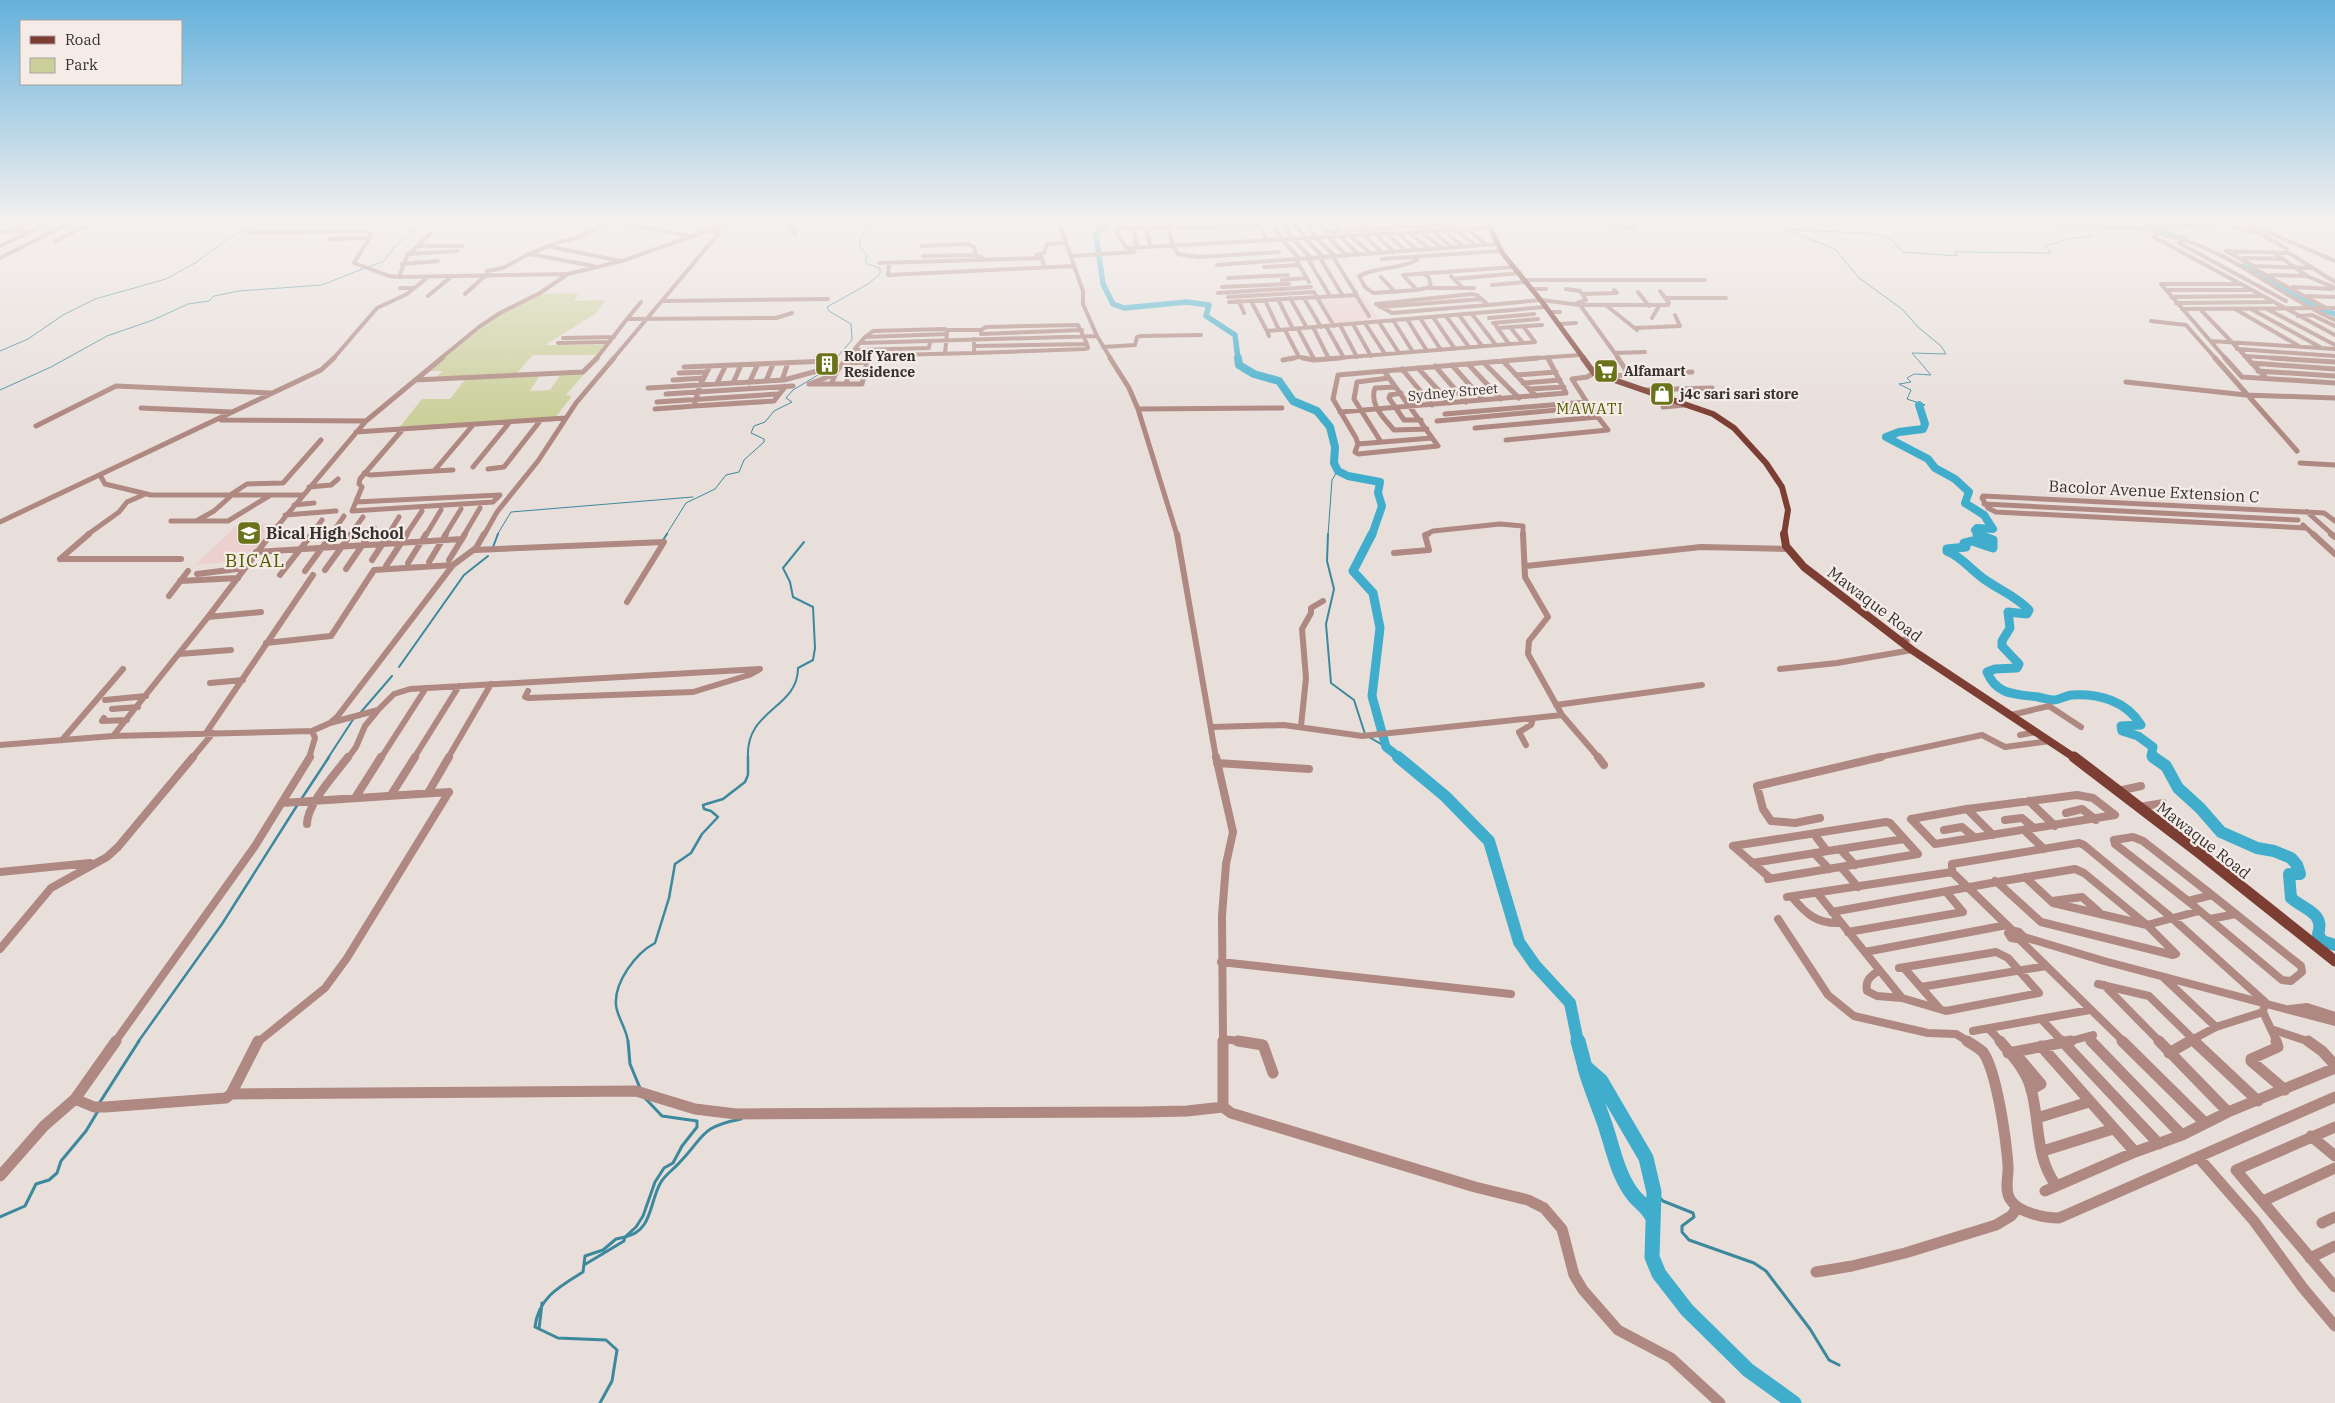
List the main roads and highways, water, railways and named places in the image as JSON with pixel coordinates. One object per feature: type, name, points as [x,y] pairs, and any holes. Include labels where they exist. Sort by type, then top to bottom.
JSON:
[{"type":"main road","name":"Mawaque Road","points":[[1528,285],[1559,324],[1593,373],[1713,414],[1734,427],[1756,451],[1778,482],[1787,507],[1783,538],[1787,549],[1804,567],[1899,641],[1967,688],[2037,732],[2118,790],[2335,961]]},
{"type":"waterway","points":[[0,351],[28,339],[63,315],[95,299],[143,285]]},
{"type":"waterway","points":[[0,390],[51,367],[107,336],[153,320],[188,304],[209,301],[214,296],[239,291],[315,285]]},
{"type":"waterway","points":[[838,356],[852,340],[851,324],[829,311],[827,307],[865,285]]},
{"type":"waterway","points":[[1104,285],[1113,304],[1124,308],[1187,302],[1209,305],[1206,316],[1235,335],[1238,359]]},
{"type":"waterway","points":[[1869,285],[1902,309],[1918,327],[1941,346],[1946,354],[1912,353],[1931,375],[1914,374],[1907,378],[1911,382],[1899,384],[1911,390],[1907,399],[1925,405],[1919,405]]},
{"type":"waterway","points":[[2277,285],[2317,308],[2335,314]]},
{"type":"waterway","points":[[1238,358],[1239,365],[1254,374],[1279,381],[1293,401],[1317,411],[1330,427],[1335,447],[1334,463],[1338,471],[1348,476],[1380,482],[1378,493],[1382,506],[1372,535]]},
{"type":"waterway","points":[[827,369],[832,362]]},
{"type":"waterway","points":[[666,535],[686,503],[715,489],[726,475],[739,472],[744,460],[764,442],[764,439],[751,433],[754,426],[765,422],[774,411],[792,402],[786,398],[793,390],[823,372]]},
{"type":"waterway","points":[[1919,405],[1925,424],[1923,429],[1899,432],[1886,437],[1928,459],[1935,468],[1955,479],[1969,492],[1965,503],[1984,515],[1993,529],[1977,528],[1975,530],[1979,535]]},
{"type":"waterway","points":[[1328,535],[1332,480],[1338,470]]},
{"type":"waterway","points":[[497,535],[511,512],[693,497]]},
{"type":"waterway","points":[[493,547],[498,534]]},
{"type":"waterway","points":[[663,540],[667,534]]},
{"type":"waterway","points":[[1328,534],[1327,561],[1334,589],[1326,624],[1331,683],[1354,700],[1365,734]]},
{"type":"waterway","points":[[1372,534],[1353,571],[1373,593],[1380,628],[1372,696],[1386,747],[1400,758]]},
{"type":"waterway","points":[[1979,535],[1993,540],[1993,548],[1972,541],[1964,543],[1966,547],[1947,549],[1947,551],[2029,610],[2027,614],[2008,612],[2010,628],[2002,641],[2002,646],[2019,664],[2017,668],[1995,669],[1987,672],[1991,680],[2002,690],[2015,694],[2053,700],[2071,695],[2092,695],[2120,704],[2141,725],[2121,726],[2122,731],[2138,736],[2153,747],[2151,756],[2154,758]]},
{"type":"waterway","points":[[748,758],[749,742],[755,729],[790,692],[796,682],[798,668],[813,660],[815,648],[813,607],[793,597],[790,582],[783,568],[804,542]]},
{"type":"waterway","points":[[399,667],[464,575],[488,556]]},
{"type":"waterway","points":[[361,712],[392,676]]},
{"type":"waterway","points":[[328,758],[354,718]]},
{"type":"waterway","points":[[1369,737],[1386,747]]},
{"type":"waterway","points":[[302,798],[329,757]]},
{"type":"waterway","points":[[1398,757],[1445,796],[1489,841],[1519,942],[1535,965],[1570,1003],[1578,1042]]},
{"type":"waterway","points":[[2153,757],[2166,766],[2178,788],[2200,808],[2221,832],[2257,848],[2274,851],[2291,858],[2297,865],[2300,874],[2289,874],[2291,898],[2312,913],[2319,921],[2318,934],[2322,941],[2335,945]]},
{"type":"waterway","points":[[628,1042],[616,1005],[616,996],[622,978],[634,961],[655,943],[669,898],[675,864],[691,853],[702,834],[718,817],[711,811],[704,809],[703,805],[723,799],[745,782],[748,775],[748,758]]},
{"type":"waterway","points":[[138,1042],[222,924],[298,804]]},
{"type":"waterway","points":[[100,1102],[139,1041]]},
{"type":"waterway","points":[[628,1041],[630,1064],[640,1088]]},
{"type":"waterway","points":[[1578,1041],[1585,1067],[1601,1081],[1646,1158],[1654,1192],[1652,1257],[1659,1274],[1687,1310],[1748,1370],[1794,1403]]},
{"type":"waterway","points":[[1585,1068],[1626,1184],[1653,1218]]},
{"type":"waterway","points":[[625,1237],[636,1227],[643,1216],[655,1182],[664,1168],[673,1163],[682,1146],[697,1127],[697,1121],[662,1116],[644,1097]]},
{"type":"waterway","points":[[0,1217],[25,1206],[36,1184],[49,1180],[57,1173],[61,1161],[86,1131],[98,1111]]},
{"type":"waterway","points":[[625,1237],[641,1229],[649,1215],[661,1182],[699,1139],[710,1129],[718,1125],[741,1119]]},
{"type":"waterway","points":[[1654,1192],[1663,1201],[1693,1213],[1694,1217],[1682,1226],[1682,1232],[1689,1240],[1754,1263],[1766,1271],[1810,1329],[1829,1360],[1839,1365]]},
{"type":"waterway","points":[[542,1307],[558,1288],[583,1272],[585,1256],[603,1250],[616,1239],[625,1237]]},
{"type":"waterway","points":[[584,1265],[624,1241],[625,1237]]},
{"type":"waterway","points":[[542,1303],[542,1307]]},
{"type":"waterway","points":[[539,1329],[535,1327],[542,1307]]},
{"type":"waterway","points":[[539,1329],[542,1307]]},
{"type":"waterway","points":[[539,1329],[558,1338],[606,1340],[617,1350],[612,1381],[600,1403]]},
{"type":"place","name":"Rolf Yaren Residence","points":[[827,364]]},
{"type":"place","name":"Alfamart","points":[[1606,371]]},
{"type":"place","name":"j4c sari sari store","points":[[1662,394]]},
{"type":"place","name":"Bical High School","points":[[249,533]]},
{"type":"district","name":"MAWATI","points":[[1590,408]]},
{"type":"district","name":"BICAL","points":[[255,560]]}]
